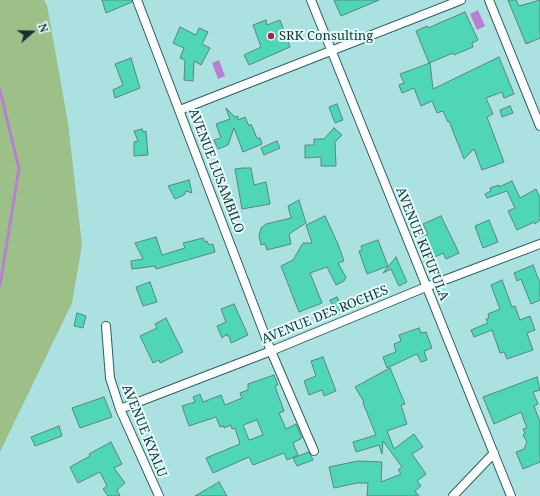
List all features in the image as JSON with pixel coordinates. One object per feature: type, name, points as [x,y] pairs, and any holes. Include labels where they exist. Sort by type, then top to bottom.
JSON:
[{"type":"street","name":"AVENUE LUSAMBILO","points":[[137,0],[271,351],[314,451]]},
{"type":"street","name":"AVENUE KIFUFULA","points":[[311,0],[511,496]]},
{"type":"street","points":[[180,110],[332,52],[461,0]]},
{"type":"street","points":[[489,0],[540,126]]},
{"type":"street","name":"AVENUE DES ROCHES","points":[[120,409],[271,351],[426,287],[540,244]]},
{"type":"street","name":"AVENUE KYALU","points":[[106,326],[110,378],[120,409],[159,496]]},
{"type":"street","points":[[454,496],[494,453]]},
{"type":"green space","points":[[0,0],[44,0],[47,5],[68,123],[82,245],[72,303],[0,452]]},
{"type":"shaded area","points":[[478,10],[485,26],[477,30],[470,14]]},
{"type":"shaded area","points":[[219,60],[225,76],[218,79],[212,63]]},
{"type":"building","points":[[102,0],[132,0],[132,2],[106,13]]},
{"type":"building","points":[[334,0],[379,0],[341,16]]},
{"type":"building","points":[[508,0],[516,0],[519,6],[540,0],[540,38],[526,44]]},
{"type":"building","points":[[465,12],[478,40],[472,43],[473,47],[429,63],[416,31],[427,26],[428,28]]},
{"type":"building","name":"SRK Consulting","points":[[266,20],[267,25],[280,20],[290,47],[249,65],[244,55],[261,47],[253,25]]},
{"type":"building","points":[[180,27],[196,35],[199,28],[208,32],[202,44],[210,48],[201,65],[194,61],[193,81],[184,80],[185,60],[180,58],[184,48],[173,43]]},
{"type":"building","points":[[499,57],[514,94],[504,98],[502,92],[486,98],[493,114],[487,117],[504,162],[482,170],[474,149],[464,159],[449,121],[448,122],[443,111],[437,113],[432,101],[421,106],[414,88],[402,93],[399,85],[404,83],[400,74],[430,63],[433,89]]},
{"type":"building","points":[[131,58],[140,88],[115,98],[113,90],[123,85],[115,64]]},
{"type":"building","points":[[337,104],[343,120],[335,123],[329,107]]},
{"type":"building","points":[[510,106],[513,113],[502,117],[500,110]]},
{"type":"building","points":[[226,108],[235,117],[238,116],[238,120],[245,117],[249,126],[251,124],[257,138],[260,138],[262,144],[243,152],[234,128],[228,145],[218,149],[214,140],[221,138],[216,124],[230,119]]},
{"type":"building","points":[[334,128],[342,135],[335,142],[336,166],[321,166],[321,157],[305,158],[305,145],[314,145],[314,139],[324,139]]},
{"type":"building","points":[[142,129],[143,132],[146,131],[148,155],[134,156],[134,142],[138,141],[134,131]]},
{"type":"building","points":[[277,141],[280,148],[264,155],[261,148]]},
{"type":"building","points":[[251,168],[254,185],[266,182],[270,204],[242,209],[235,169]]},
{"type":"building","points":[[189,180],[192,193],[186,191],[184,195],[175,199],[168,186]]},
{"type":"building","points":[[512,181],[520,198],[536,189],[540,198],[540,220],[535,224],[534,222],[517,230],[508,211],[515,208],[507,191],[487,198],[485,194],[491,191],[490,188],[499,185],[499,187]]},
{"type":"building","points":[[299,200],[306,223],[289,234],[291,244],[267,250],[265,244],[261,245],[259,236],[261,228],[266,224],[291,218],[288,206]]},
{"type":"building","points":[[325,216],[344,261],[338,263],[346,277],[344,281],[336,285],[327,267],[310,273],[322,303],[299,312],[281,266],[293,260],[303,243],[312,243],[306,225]]},
{"type":"building","points":[[441,216],[459,253],[446,259],[443,253],[433,258],[423,237],[428,234],[423,224]]},
{"type":"building","points":[[489,220],[498,242],[483,248],[475,226]]},
{"type":"building","points":[[156,237],[162,255],[185,248],[183,243],[203,238],[209,245],[213,244],[215,252],[156,269],[155,266],[132,269],[131,261],[143,259],[135,243]]},
{"type":"building","points":[[378,240],[388,266],[367,274],[359,251],[362,250],[361,246]]},
{"type":"building","points":[[396,257],[407,282],[399,286],[391,269],[383,273]]},
{"type":"building","points":[[533,265],[540,283],[540,300],[531,304],[521,279],[517,281],[514,273]]},
{"type":"building","points":[[502,280],[512,307],[515,306],[520,320],[530,316],[535,330],[527,333],[533,350],[507,359],[504,352],[500,353],[492,330],[474,337],[471,330],[488,323],[486,319],[489,318],[488,314],[500,309],[491,285]]},
{"type":"building","points":[[150,282],[157,302],[143,306],[136,287]]},
{"type":"building","points":[[375,289],[378,299],[363,304],[359,302],[359,295]]},
{"type":"building","points":[[337,297],[343,310],[335,311],[330,300]]},
{"type":"building","points":[[234,304],[248,335],[231,343],[227,334],[222,338],[217,326],[226,322],[221,309]]},
{"type":"building","points":[[77,313],[86,316],[83,328],[74,326]]},
{"type":"building","points":[[166,318],[183,352],[160,363],[159,360],[153,363],[140,336],[157,328],[155,324]]},
{"type":"building","points":[[419,328],[421,333],[426,332],[432,348],[424,351],[427,360],[421,362],[417,354],[387,368],[383,357],[396,352],[394,344],[401,341],[399,335]]},
{"type":"building","points":[[323,357],[336,391],[324,396],[322,390],[309,395],[304,381],[316,376],[311,361]]},
{"type":"building","points":[[390,368],[405,404],[401,405],[407,424],[387,431],[394,449],[414,434],[423,447],[412,454],[426,474],[417,481],[421,486],[415,491],[419,496],[367,496],[368,483],[357,483],[334,488],[329,467],[358,461],[382,462],[381,482],[401,474],[398,470],[402,467],[383,441],[382,454],[379,445],[356,452],[353,442],[376,435],[363,403],[364,402],[355,387]]},
{"type":"building","points":[[274,375],[278,385],[275,386],[284,411],[279,413],[286,429],[296,424],[302,438],[293,443],[298,455],[287,460],[284,453],[253,465],[249,457],[213,473],[206,458],[240,444],[235,428],[232,429],[231,425],[224,428],[224,426],[220,427],[216,417],[189,426],[182,406],[195,402],[193,397],[200,394],[203,402],[221,395],[225,405],[242,398],[240,393],[248,390],[248,384]],"holes":[[[257,420],[263,435],[249,440],[243,425]]]},
{"type":"building","points":[[537,377],[540,390],[533,392],[538,404],[534,406],[540,422],[540,462],[523,469],[516,452],[524,449],[527,442],[523,435],[525,433],[523,429],[527,428],[521,412],[494,424],[483,397]]},
{"type":"building","points":[[104,397],[112,417],[80,428],[72,408]]},
{"type":"building","points":[[59,426],[62,436],[35,446],[31,437]]},
{"type":"building","points":[[111,442],[122,464],[114,468],[125,483],[117,490],[120,496],[108,496],[103,489],[107,486],[100,472],[78,483],[70,467],[90,456],[89,454]]},
{"type":"building","points":[[309,452],[313,460],[297,466],[293,458]]},
{"type":"building","points":[[219,482],[227,496],[195,496]]},
{"type":"waterway","points":[[0,90],[19,169],[0,285]]},
{"type":"place","name":"SRK Consulting","points":[[271,36]]}]
